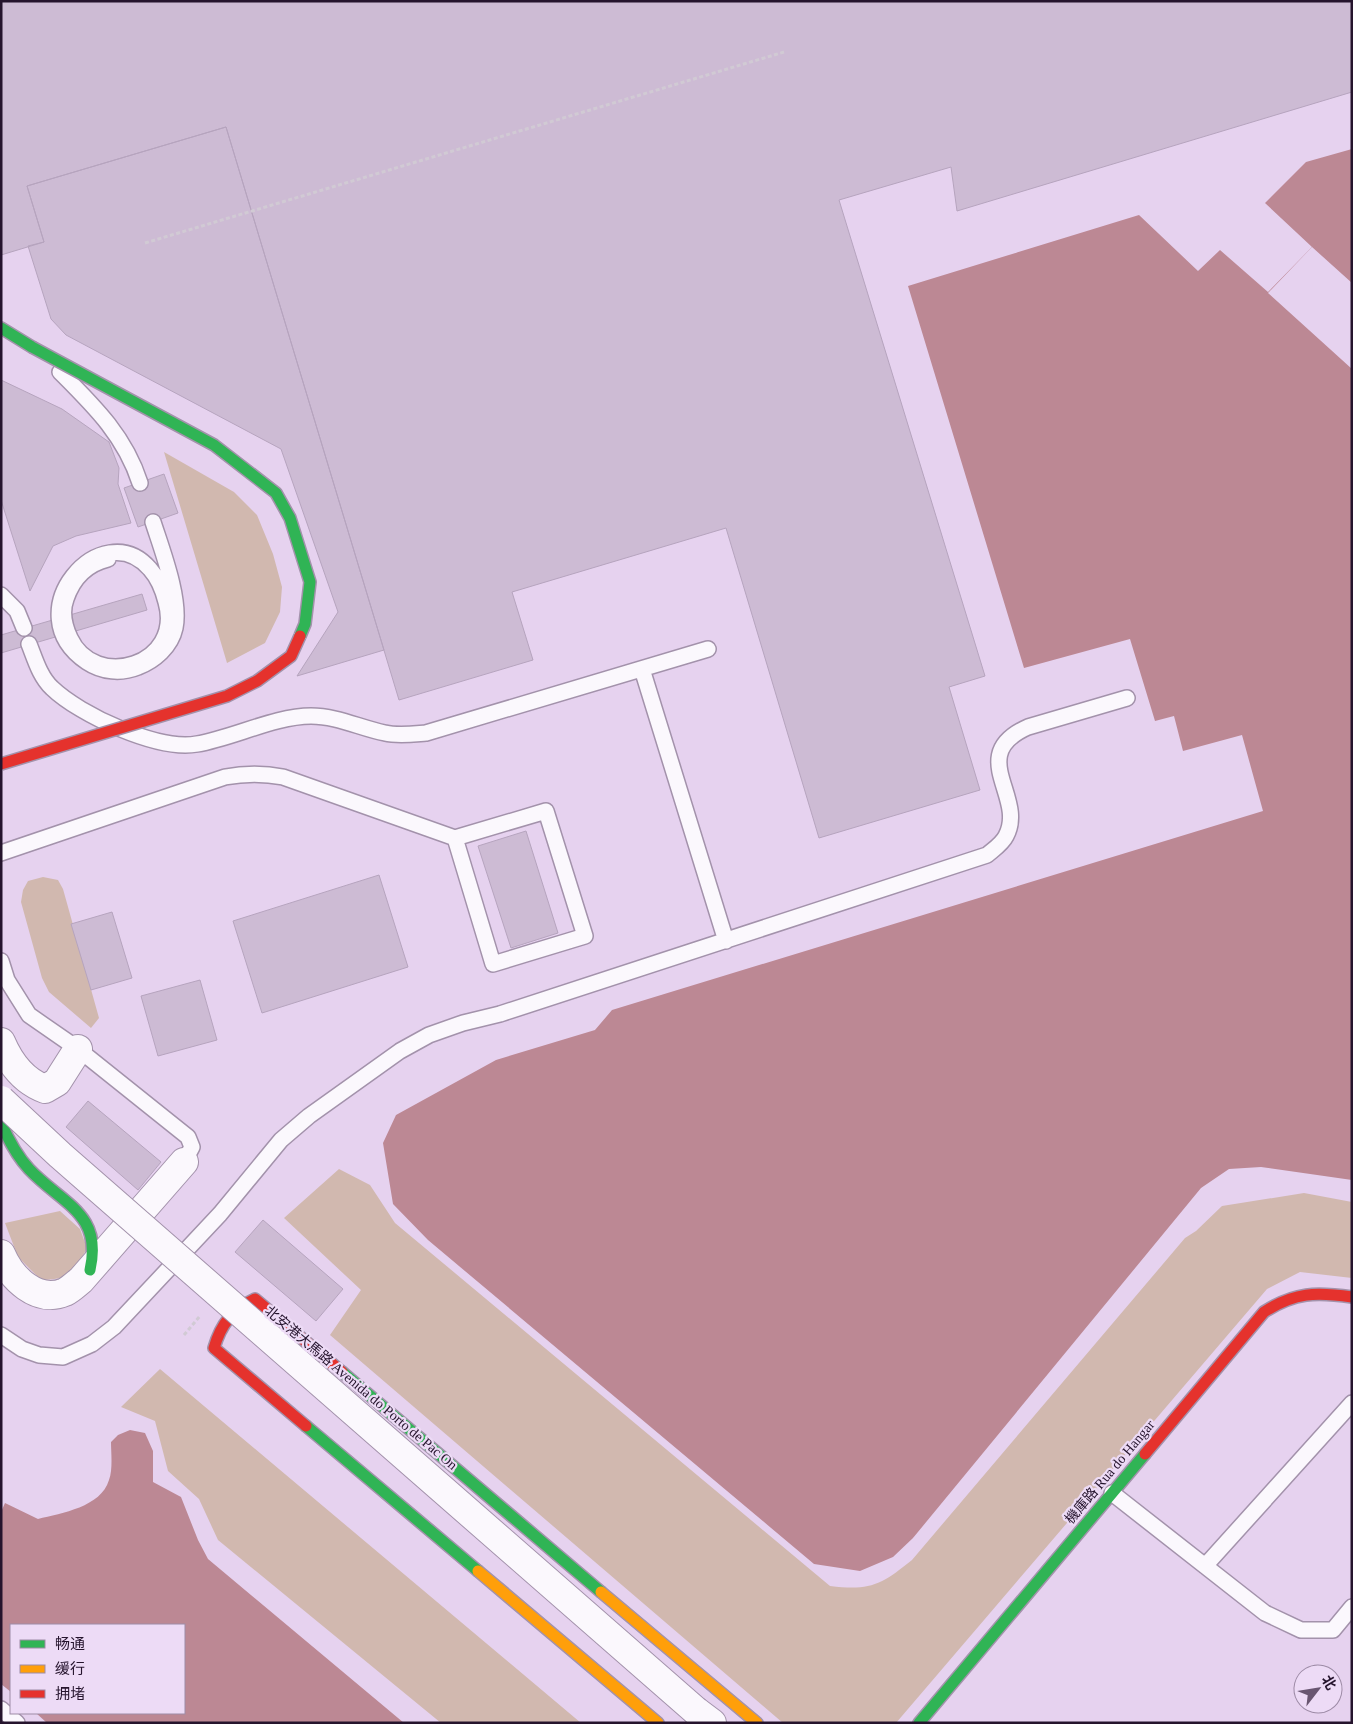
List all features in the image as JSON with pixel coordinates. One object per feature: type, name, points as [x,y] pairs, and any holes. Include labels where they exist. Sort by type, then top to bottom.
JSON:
[{"type":"street","points":[[1,328],[37,350],[214,445],[257,476],[276,494],[290,518],[310,582],[305,624],[290,656],[257,681],[226,696],[1,764]]},
{"type":"street","points":[[1,346],[37,350]]},
{"type":"street","points":[[1,1042],[21,1074],[28,1081],[45,1089],[57,1082],[78,1049]]},
{"type":"street","points":[[1,1100],[60,1156],[705,1719]]},
{"type":"street","points":[[1,1123],[16,1154],[30,1170],[79,1214],[91,1230],[96,1244],[90,1270]]},
{"type":"street","points":[[1,1254],[14,1277],[35,1292],[49,1295],[65,1292],[81,1280],[184,1162]]},
{"type":"street","name":"機庫路 Rua do Hangar","points":[[919,1723],[1264,1312],[1280,1301],[1298,1294],[1318,1293],[1352,1297]]},
{"type":"street","name":"北安港大馬路 Avenida do Porto de Pac On","points":[[658,1723],[214,1348],[218,1331],[227,1316],[240,1305],[255,1299],[757,1723]]},
{"type":"lane","points":[[37,350],[106,418],[133,461],[140,483]]},
{"type":"lane","points":[[108,559],[84,570],[73,583],[63,607],[64,619],[72,643],[80,652],[106,667],[121,668],[136,664],[157,651],[167,635],[170,619],[158,578],[144,562],[133,556],[114,554],[97,557],[82,566],[70,578],[62,594],[59,611],[61,628],[68,644],[80,657],[94,666],[111,671],[130,670],[148,663],[164,650],[175,628],[175,601],[153,522]]},
{"type":"lane","points":[[1,595],[17,612],[24,628]]},
{"type":"lane","points":[[29,644],[41,675],[51,687],[68,701],[112,724],[157,743],[179,746],[198,744],[300,716],[336,718],[386,734],[426,733],[708,649]]},
{"type":"lane","points":[[642,669],[726,941]]},
{"type":"lane","points":[[1,1335],[22,1349],[39,1355],[63,1357],[92,1344],[114,1327],[220,1214],[281,1140],[349,1085],[400,1050],[429,1035],[464,1023],[500,1014],[987,855],[1000,845],[1007,835],[1010,824],[998,757],[1004,744],[1014,734],[1028,727],[1127,698]]},
{"type":"lane","points":[[1,853],[225,777],[262,772],[283,777],[455,838],[546,811],[585,936],[493,964],[455,838]]},
{"type":"lane","points":[[1,961],[11,988],[29,1015],[78,1049],[188,1137],[192,1146],[184,1162]]},
{"type":"lane","points":[[1205,1566],[1352,1403]]},
{"type":"lane","points":[[1112,1493],[1265,1613],[1301,1630],[1333,1630],[1352,1607]]},
{"type":"lane","points":[[1,1709],[18,1723]]},
{"type":"path","points":[[145,243],[784,52]]},
{"type":"shaded area","points":[[1352,149],[1352,1180],[1261,1167],[1229,1169],[1201,1188],[913,1538],[893,1557],[860,1571],[814,1564],[428,1240],[393,1204],[383,1143],[396,1115],[496,1060],[595,1030],[612,1010],[1263,811],[1242,735],[1183,751],[1174,716],[1155,721],[1130,639],[1024,668],[908,286],[1139,215],[1198,271],[1220,250],[1268,292],[1312,247],[1265,203],[1306,162]]},
{"type":"shaded area","points":[[164,452],[234,492],[257,515],[273,554],[282,587],[280,612],[265,643],[227,663]]},
{"type":"shaded area","points":[[43,877],[58,880],[63,889],[99,1018],[91,1028],[49,992],[42,978],[21,902],[23,890],[28,881]]},
{"type":"shaded area","points":[[339,1169],[370,1185],[395,1223],[830,1586],[865,1587],[883,1581],[912,1560],[1185,1238],[1196,1231],[1222,1206],[1304,1193],[1352,1202],[1352,1278],[1300,1272],[1267,1289],[896,1723],[783,1723],[330,1335],[361,1290],[284,1218]]},
{"type":"shaded area","points":[[60,1211],[80,1229],[87,1248],[78,1264],[70,1273],[59,1278],[41,1280],[18,1257],[5,1223]]},
{"type":"shaded area","points":[[160,1369],[581,1723],[441,1723],[218,1540],[199,1499],[168,1471],[155,1421],[121,1407]]},
{"type":"shaded area","points":[[130,1430],[145,1433],[153,1451],[153,1482],[181,1497],[198,1540],[208,1559],[404,1723],[1,1723],[1,1512],[5,1503],[38,1519],[69,1511],[89,1503],[105,1489],[109,1480],[111,1442],[118,1435]]},
{"type":"pier","points":[[1312,247],[1352,283],[1352,369],[1268,293]]},
{"type":"pier","points":[[1,1684],[10,1691],[10,1714],[37,1714],[47,1723],[1,1723]]},
{"type":"building","points":[[1,1],[1352,1],[1352,92],[957,211],[951,167],[839,200],[985,676],[949,687],[980,790],[819,838],[726,528],[512,592],[533,660],[399,700],[226,127],[27,186],[44,242],[1,255]]},
{"type":"building","points":[[226,127],[384,650],[297,676],[338,612],[281,449],[66,335],[51,319],[28,246],[44,242],[27,186]]},
{"type":"building","points":[[1,380],[62,409],[109,442],[119,468],[118,484],[131,523],[76,536],[53,546],[30,591],[1,500]]},
{"type":"building","points":[[164,474],[178,513],[138,527],[124,488]]},
{"type":"building","points":[[142,594],[147,610],[1,653],[1,635]]},
{"type":"building","points":[[526,831],[558,933],[511,948],[478,846]]},
{"type":"building","points":[[379,875],[408,967],[262,1013],[233,921]]},
{"type":"building","points":[[112,912],[132,978],[91,990],[71,924]]},
{"type":"building","points":[[200,980],[217,1040],[158,1056],[141,996]]},
{"type":"building","points":[[88,1101],[161,1162],[138,1190],[66,1127]]},
{"type":"building","points":[[263,1220],[343,1289],[316,1321],[235,1252]]},
{"type":"traffic: fast","points":[[1,328],[32,347]]},
{"type":"traffic: fast","points":[[32,347],[214,445],[276,493],[290,518],[310,582],[305,624],[300,636]]},
{"type":"traffic: fast","points":[[1,1123],[13,1147],[29,1169],[77,1211],[85,1222],[91,1235],[90,1270]]},
{"type":"traffic: fast","points":[[342,1372],[601,1592]]},
{"type":"traffic: fast","points":[[306,1426],[478,1571]]},
{"type":"traffic: fast","points":[[919,1723],[1145,1454]]},
{"type":"traffic: slow","points":[[478,1571],[658,1723]]},
{"type":"traffic: slow","points":[[601,1592],[757,1723]]},
{"type":"traffic: jam","points":[[1,764],[227,696],[257,681],[291,656],[300,636]]},
{"type":"traffic: jam","points":[[1145,1454],[1264,1312],[1275,1305],[1306,1295],[1327,1294],[1352,1297]]},
{"type":"traffic: jam","points":[[306,1426],[214,1348],[224,1325],[234,1313],[255,1299],[342,1372]]}]
